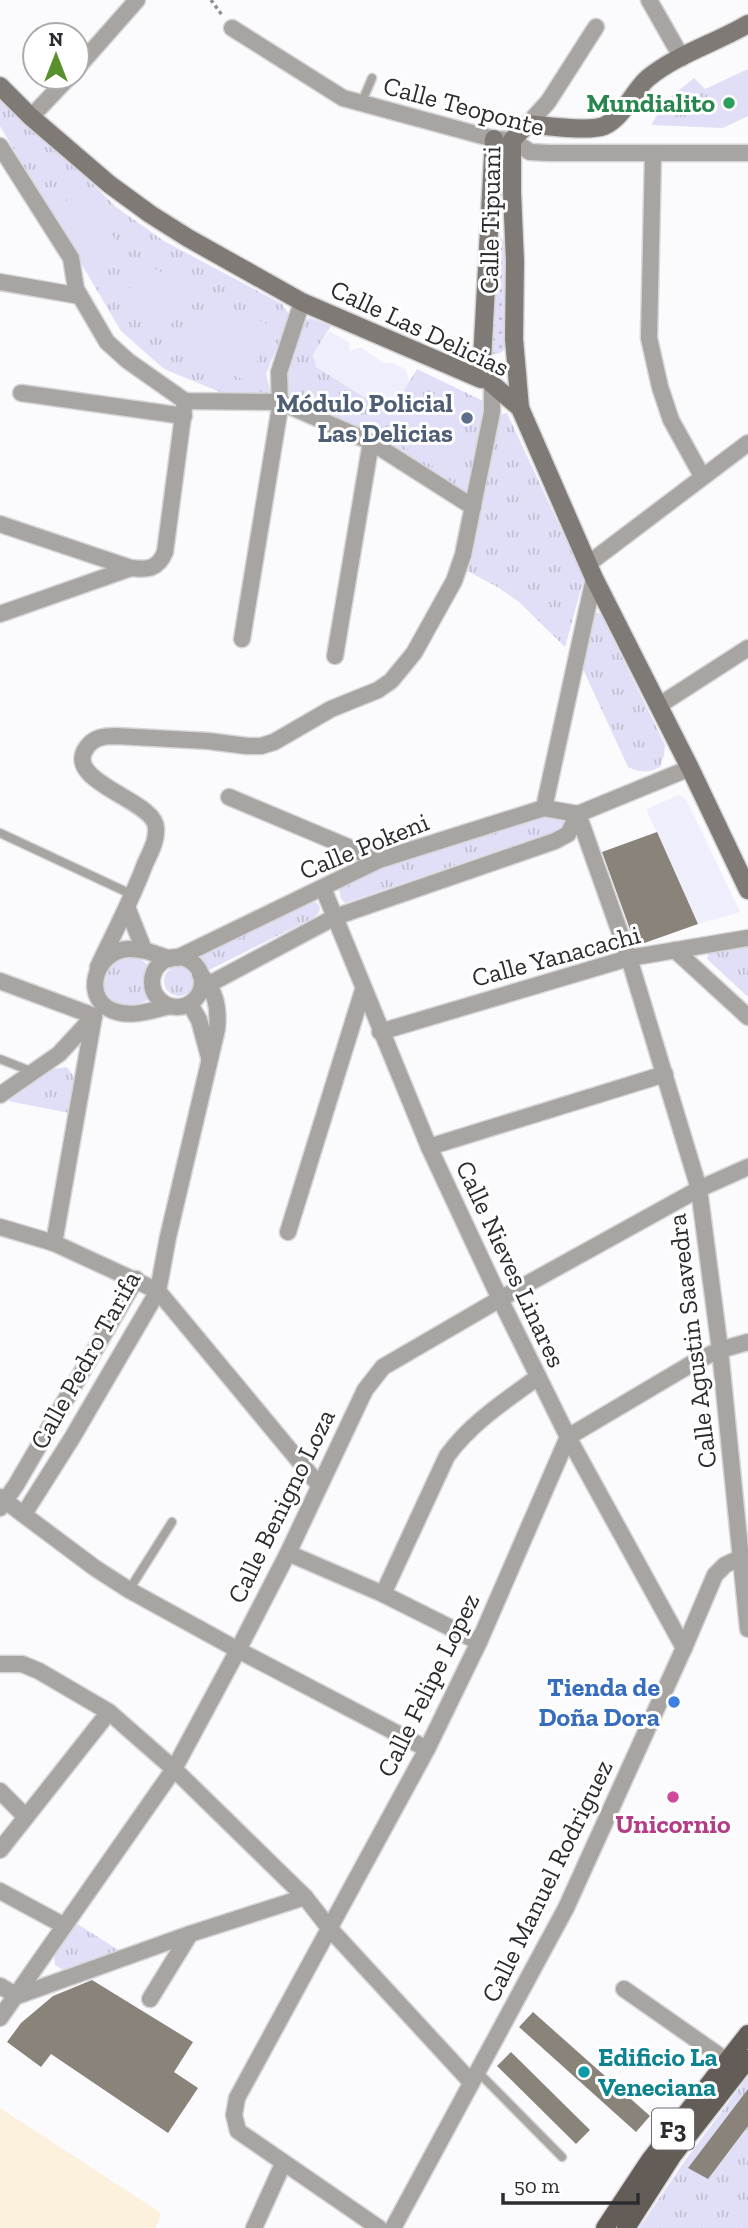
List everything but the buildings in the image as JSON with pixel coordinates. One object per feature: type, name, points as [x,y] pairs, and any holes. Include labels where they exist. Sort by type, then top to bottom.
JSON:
[{"type":"main road","name":"F3","points":[[626,2228],[673,2155],[738,2063],[748,2034]]},
{"type":"main road","name":"F3","points":[[605,2228],[650,2160],[738,2063]]},
{"type":"street","points":[[91,52],[138,0]]},
{"type":"street","points":[[649,0],[682,58]]},
{"type":"street","name":"Calle Tipuani","points":[[520,408],[514,339],[512,140],[528,124],[592,128],[604,126],[620,113],[637,89],[649,78],[748,24]]},
{"type":"street","points":[[528,124],[548,102],[596,27]]},
{"type":"street","name":"Calle Teoponte","points":[[232,28],[343,98],[494,139],[512,140],[530,152],[582,155],[748,153]]},
{"type":"street","name":"Calle Las Delicias","points":[[0,86],[31,117],[109,184],[149,214],[303,302],[487,382],[520,408],[591,571],[748,890]]},
{"type":"street","points":[[31,117],[56,91]]},
{"type":"street","name":"Calle Tipuani","points":[[487,382],[494,139]]},
{"type":"street","points":[[0,147],[71,258],[76,289],[107,342],[185,409]]},
{"type":"street","points":[[653,155],[649,338],[671,420],[702,477]]},
{"type":"street","points":[[0,282],[80,296]]},
{"type":"street","points":[[242,639],[280,402],[279,372],[303,302]]},
{"type":"street","points":[[54,1243],[98,1010],[95,988],[98,967],[130,901],[157,827],[143,808],[103,786],[93,777],[85,765],[85,749],[104,736],[261,746],[274,742],[331,709],[378,690],[400,672],[414,653],[454,581],[463,555],[492,412],[487,382]]},
{"type":"street","points":[[21,394],[185,409],[280,402],[370,442],[473,507]]},
{"type":"street","points":[[0,524],[131,568],[155,568],[162,561],[165,552],[185,409]]},
{"type":"street","points":[[335,656],[370,442]]},
{"type":"street","points":[[544,808],[591,571],[702,477],[748,443]]},
{"type":"street","points":[[0,614],[131,568]]},
{"type":"street","points":[[658,706],[748,648]]},
{"type":"street","points":[[0,981],[98,1010],[126,1013],[190,1004],[199,995],[203,982],[335,918],[555,841],[568,834],[578,814],[690,768]]},
{"type":"street","points":[[229,797],[379,860]]},
{"type":"street","name":"Calle Pokeni","points":[[173,958],[379,860],[544,808],[578,814]]},
{"type":"street","name":"Calle Agustin Saavedra","points":[[578,814],[629,958],[699,1189],[744,1558],[748,1629]]},
{"type":"street","name":"Calle Nieves Linares","points":[[323,888],[429,1147],[499,1299],[568,1437],[684,1648]]},
{"type":"street","points":[[130,901],[144,950]]},
{"type":"street","name":"Calle Yanacachi","points":[[380,1032],[629,958],[748,938]]},
{"type":"street","points":[[98,967],[108,955],[116,951],[127,948],[144,950],[191,962],[203,982]]},
{"type":"street","points":[[674,950],[748,1017]]},
{"type":"street","points":[[170,1006],[157,997],[152,981],[158,966],[173,958]]},
{"type":"street","name":"Calle Pedro Tarifa","points":[[24,1514],[158,1291],[217,1029],[218,1008],[203,982]]},
{"type":"street","points":[[288,1232],[363,990]]},
{"type":"street","name":"Calle Pedro Tarifa","points":[[190,1004],[199,1020],[209,1058]]},
{"type":"street","points":[[0,1095],[59,1054],[98,1010]]},
{"type":"street","points":[[429,1147],[665,1074]]},
{"type":"street","name":"Calle Benigno Loza","points":[[0,2018],[174,1769],[288,1553],[374,1376],[383,1367],[499,1299],[699,1189],[748,1167]]},
{"type":"street","points":[[0,1227],[54,1243],[158,1291],[319,1485]]},
{"type":"street","points":[[136,1279],[2,1502],[24,1514],[95,1568],[129,1590],[428,1749]]},
{"type":"street","points":[[568,1437],[698,1360],[748,1342]]},
{"type":"street","points":[[383,1594],[447,1456],[460,1437],[538,1377]]},
{"type":"street","name":"Calle Felipe Lopez","points":[[283,2164],[238,2131],[234,2115],[237,2098],[428,1749],[479,1642],[568,1437]]},
{"type":"street","points":[[288,1553],[383,1594],[479,1642]]},
{"type":"street","name":"Calle Manuel Rodriguez","points":[[393,2228],[566,1908],[715,1575],[725,1565],[744,1558]]},
{"type":"street","points":[[0,1664],[22,1664],[39,1671],[110,1712],[174,1769],[305,1897],[330,1929],[474,2077]]},
{"type":"street","points":[[0,1850],[110,1712]]},
{"type":"street","points":[[0,1791],[26,1817]]},
{"type":"street","points":[[0,1891],[63,1925]]},
{"type":"street","points":[[0,1986],[17,1996],[190,1934],[305,1897]]},
{"type":"street","points":[[150,1999],[190,1934]]},
{"type":"street","points":[[624,1989],[738,2063]]},
{"type":"street","points":[[254,2228],[283,2164],[379,2228]]},
{"type":"lane","points":[[360,104],[372,78]]},
{"type":"lane","points":[[0,833],[130,901]]},
{"type":"lane","points":[[0,1059],[34,1073]]},
{"type":"lane","points":[[129,1590],[172,1522]]},
{"type":"lane","points":[[474,2077],[562,2157]]},
{"type":"shaded area","points":[[329,331],[349,342],[350,351],[360,347],[384,363],[393,363],[405,369],[410,382],[394,407],[383,408],[316,367],[313,356]]},
{"type":"shaded area","points":[[679,795],[686,799],[740,912],[698,924],[646,809]]},
{"type":"shaded area","points":[[0,2108],[161,2213],[156,2228],[0,2228]]},
{"type":"green space","name":"Mundialito","points":[[748,69],[748,116],[723,128],[705,89]]},
{"type":"green space","points":[[694,78],[705,89],[723,128],[651,125],[666,101]]},
{"type":"green space","points":[[0,92],[116,207],[164,241],[282,304],[290,316],[266,374],[274,405],[269,412],[164,369],[121,331],[0,126]]},
{"type":"green space","points":[[87,190],[122,252],[86,272],[51,209]]},
{"type":"green space","points":[[501,238],[506,243],[507,250],[506,347],[501,353],[495,354],[490,353],[495,241]]},
{"type":"green space","points":[[141,262],[198,290],[165,332],[121,308]]},
{"type":"green space","points":[[210,300],[275,327],[247,381],[177,351]]},
{"type":"green space","points":[[310,318],[331,326],[313,355],[316,367],[382,408],[394,407],[417,369],[483,401],[466,498],[459,504],[451,504],[364,439],[293,418],[286,372],[304,321]]},
{"type":"green space","points":[[405,403],[468,446],[447,476],[384,433]]},
{"type":"green space","points":[[507,413],[584,578],[565,647],[519,602],[464,569],[498,415]]},
{"type":"green space","points":[[595,612],[601,614],[665,745],[660,767],[656,769],[644,772],[628,767],[582,667]]},
{"type":"green space","points":[[556,813],[563,817],[566,823],[562,829],[345,903],[341,899],[339,889],[385,866],[424,851]]},
{"type":"green space","points":[[316,902],[320,907],[319,913],[313,918],[207,971],[197,953],[310,903]]},
{"type":"green space","points":[[748,944],[748,997],[707,959],[709,951]]},
{"type":"green space","points":[[137,956],[149,966],[145,982],[150,999],[127,1005],[117,1002],[109,997],[104,989],[106,968],[115,957]]},
{"type":"green space","points":[[179,966],[190,970],[194,981],[190,992],[179,996],[168,992],[164,981],[168,970]]},
{"type":"green space","points":[[66,1067],[75,1083],[69,1113],[8,1101],[53,1069]]},
{"type":"green space","points":[[76,1923],[120,1951],[63,1970],[55,1965],[57,1947]]},
{"type":"green space","points":[[748,2076],[748,2228],[639,2228],[684,2162]]},
{"type":"place","name":"Mundialito","points":[[729,103]]},
{"type":"place","name":"Módulo Policial Las Delicias","points":[[467,418]]},
{"type":"place","name":"Tienda de Doña Dora","points":[[674,1702]]},
{"type":"place","name":"Unicornio","points":[[673,1797]]},
{"type":"place","name":"Edificio La Veneciana","points":[[584,2072]]}]
